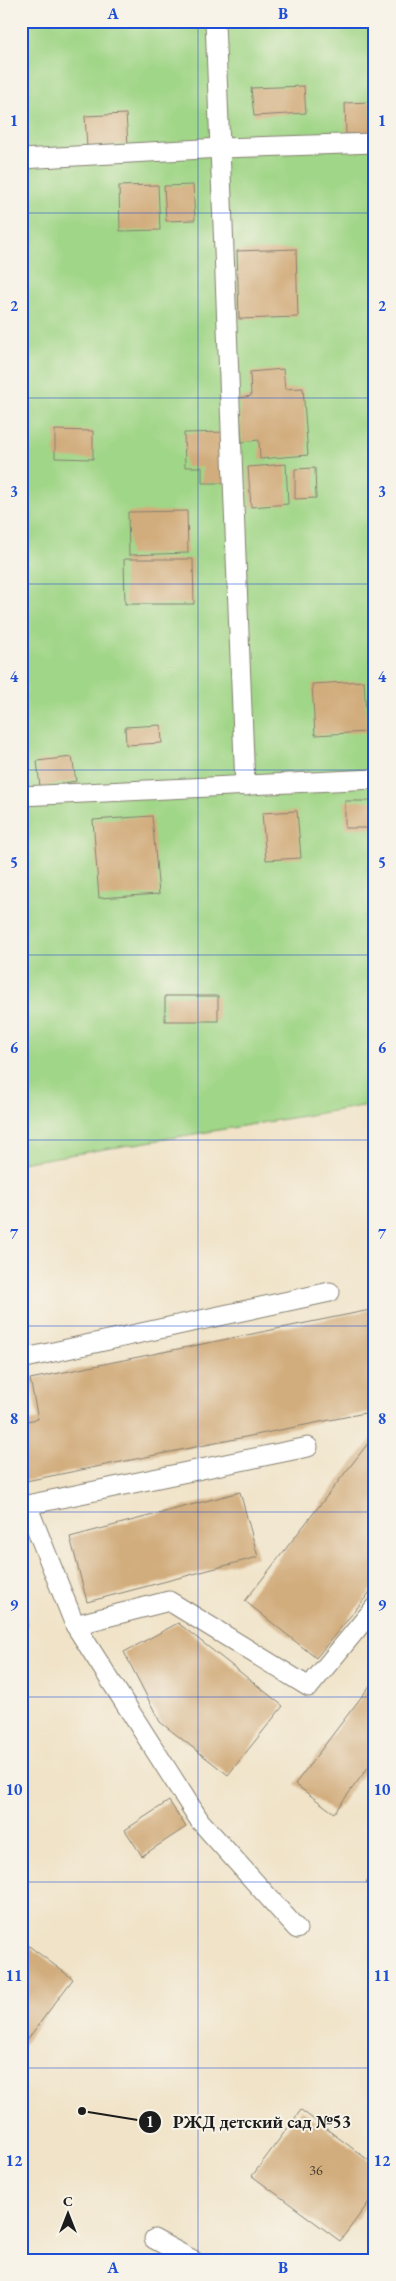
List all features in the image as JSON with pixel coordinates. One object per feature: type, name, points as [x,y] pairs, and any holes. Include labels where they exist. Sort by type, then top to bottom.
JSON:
[{"type":"lane","points":[[215,21],[245,786]]},
{"type":"lane","points":[[21,160],[221,148],[375,143]]},
{"type":"lane","points":[[21,796],[375,779]]},
{"type":"lane","points":[[21,1359],[330,1292]]},
{"type":"lane","points":[[297,1929],[200,1821],[75,1624],[24,1505],[308,1447]]},
{"type":"lane","points":[[75,1624],[169,1601],[309,1687],[375,1607]]},
{"type":"lane","points":[[154,2239],[193,2260]]},
{"type":"green space","points":[[21,21],[375,21],[375,1104],[21,1163]]},
{"type":"building","points":[[304,86],[306,113],[254,116],[251,88]]},
{"type":"building","points":[[371,102],[372,134],[346,134],[345,103]]},
{"type":"building","points":[[126,114],[128,144],[87,147],[85,116]]},
{"type":"building","points":[[158,185],[160,230],[120,231],[119,186]]},
{"type":"building","points":[[193,185],[195,220],[166,221],[164,186]]},
{"type":"building","points":[[296,249],[298,317],[239,319],[237,251]]},
{"type":"building","points":[[283,369],[285,389],[303,388],[308,455],[260,459],[259,440],[242,442],[239,398],[251,396],[250,372]]},
{"type":"building","points":[[55,430],[93,431],[93,459],[55,458]]},
{"type":"building","points":[[228,432],[229,483],[202,483],[202,467],[185,467],[184,433]]},
{"type":"building","points":[[286,464],[288,504],[251,507],[248,467]]},
{"type":"building","points":[[315,468],[316,498],[295,499],[295,469]]},
{"type":"building","points":[[187,511],[188,553],[129,555],[128,512]]},
{"type":"building","points":[[124,559],[193,559],[194,604],[125,604]]},
{"type":"building","points":[[364,681],[367,732],[315,735],[312,684]]},
{"type":"building","points":[[161,725],[162,743],[126,745],[125,727]]},
{"type":"building","points":[[72,757],[76,781],[40,787],[37,761]]},
{"type":"building","points":[[345,801],[375,801],[375,828],[345,828]]},
{"type":"building","points":[[297,811],[301,858],[266,860],[262,813]]},
{"type":"building","points":[[152,816],[159,894],[99,898],[93,820]]},
{"type":"building","points":[[165,996],[218,996],[218,1021],[165,1021]]},
{"type":"building","points":[[375,1309],[375,1411],[21,1482],[21,1422],[38,1419],[30,1379]]},
{"type":"building","points":[[373,1437],[375,1438],[375,1586],[316,1658],[245,1601]]},
{"type":"building","points":[[240,1492],[258,1557],[87,1602],[70,1537]]},
{"type":"building","points":[[21,1595],[24,1595],[27,1626],[21,1626]]},
{"type":"building","points":[[178,1623],[283,1706],[228,1775],[160,1722],[124,1652]]},
{"type":"building","points":[[375,1679],[375,1758],[334,1813],[295,1784]]},
{"type":"building","points":[[169,1801],[186,1827],[142,1856],[125,1830]]},
{"type":"building","points":[[375,1870],[375,1888],[366,1882]]},
{"type":"building","points":[[21,1940],[73,1979],[21,2048]]},
{"type":"building","points":[[301,2110],[375,2165],[375,2194],[340,2241],[252,2176]]},
{"type":"place","name":"РЖД детский сад №53","points":[[82,2111]]}]
